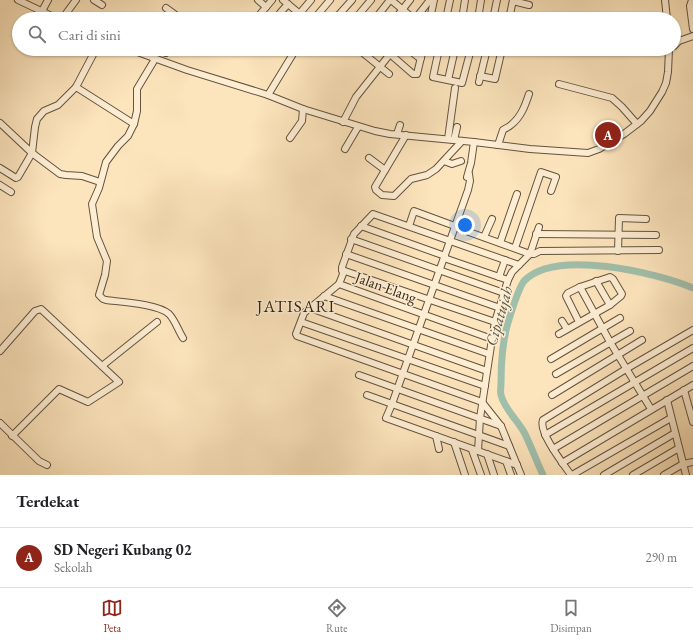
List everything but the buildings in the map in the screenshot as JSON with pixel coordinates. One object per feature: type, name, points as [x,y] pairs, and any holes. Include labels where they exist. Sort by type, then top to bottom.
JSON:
[{"type":"street","points":[[18,0],[42,11],[48,0]]},
{"type":"street","points":[[31,0],[34,7]]},
{"type":"street","points":[[67,12],[76,0]]},
{"type":"street","points":[[94,0],[102,5]]},
{"type":"street","points":[[258,0],[266,7]]},
{"type":"street","points":[[262,12],[272,0]]},
{"type":"street","points":[[300,12],[309,0]]},
{"type":"street","points":[[320,12],[330,0]]},
{"type":"street","points":[[342,12],[352,0]]},
{"type":"street","points":[[361,12],[371,0]]},
{"type":"street","points":[[381,12],[391,0],[407,12]]},
{"type":"street","points":[[401,12],[410,0]]},
{"type":"street","points":[[421,12],[430,0]]},
{"type":"street","points":[[431,12],[434,0]]},
{"type":"street","points":[[447,12],[450,0]]},
{"type":"street","points":[[463,12],[466,0]]},
{"type":"street","points":[[479,12],[482,0]]},
{"type":"street","points":[[494,12],[497,0]]},
{"type":"street","points":[[665,0],[666,12]]},
{"type":"street","points":[[692,0],[690,6],[693,29]]},
{"type":"street","points":[[511,12],[513,1],[529,5]]},
{"type":"street","points":[[280,12],[285,2],[298,12]]},
{"type":"street","points":[[166,8],[172,12]]},
{"type":"street","points":[[681,40],[693,36]]},
{"type":"street","points":[[0,168],[17,178],[32,153],[35,127],[39,116],[44,111],[58,105],[76,87],[92,56]]},
{"type":"street","points":[[148,56],[268,95],[303,109],[375,131],[530,149],[588,153],[599,149],[637,124],[650,111],[662,92],[668,77],[670,56]]},
{"type":"street","points":[[268,95],[292,56]]},
{"type":"street","points":[[366,56],[389,74]]},
{"type":"street","points":[[343,122],[356,97],[389,56]]},
{"type":"street","points":[[396,56],[413,74],[417,74],[421,58],[417,56]]},
{"type":"street","points":[[437,56],[432,77],[462,83],[469,56]]},
{"type":"street","points":[[448,80],[453,56]]},
{"type":"street","points":[[484,56],[479,79],[495,79],[500,56]]},
{"type":"street","points":[[155,59],[138,88],[137,111],[134,124],[128,136],[106,162],[92,206],[97,237],[107,258],[107,264],[99,295],[102,299],[106,300],[155,307],[165,310],[172,318],[183,338]]},
{"type":"street","points":[[559,84],[612,98],[637,124]]},
{"type":"street","points":[[76,87],[134,124]]},
{"type":"street","points":[[448,139],[455,88]]},
{"type":"street","points":[[498,145],[503,130],[510,126],[520,115],[529,94]]},
{"type":"street","points":[[290,138],[302,121],[303,109]]},
{"type":"street","points":[[0,133],[2,125],[45,164],[62,174],[82,176],[100,182]]},
{"type":"street","points":[[397,134],[400,125]]},
{"type":"street","points":[[345,149],[358,127]]},
{"type":"street","points":[[454,140],[457,127]]},
{"type":"street","points":[[406,135],[375,189],[380,194],[393,196],[411,179],[427,175],[444,161],[462,141]]},
{"type":"street","points":[[474,142],[465,190],[454,226],[386,418],[517,465]]},
{"type":"street","points":[[369,158],[385,170]]},
{"type":"street","points":[[444,161],[452,164],[461,161]]},
{"type":"street","points":[[514,248],[541,172],[556,177],[551,191]]},
{"type":"street","points":[[0,185],[11,192]]},
{"type":"street","points":[[500,243],[517,194]]},
{"type":"street","points":[[409,226],[414,211],[530,254],[540,251],[659,250]]},
{"type":"street","points":[[519,265],[373,214],[351,239],[342,267],[343,274],[339,284],[304,313],[296,334],[297,336],[482,402],[501,426],[521,475]]},
{"type":"street","points":[[618,251],[619,218],[646,219]]},
{"type":"street","points":[[484,237],[492,219]]},
{"type":"street","points":[[361,226],[508,280]]},
{"type":"street","points":[[481,475],[475,451],[479,435],[482,402],[495,322],[508,280],[512,272],[530,254],[539,227]]},
{"type":"street","points":[[536,234],[656,235]]},
{"type":"street","points":[[351,239],[504,293]]},
{"type":"street","points":[[346,254],[500,308]]},
{"type":"street","points":[[499,277],[505,260]]},
{"type":"street","points":[[342,270],[495,322]]},
{"type":"street","points":[[559,334],[610,305],[621,296],[621,293],[611,278],[608,277],[580,287],[566,295],[579,322]]},
{"type":"street","points":[[596,281],[610,305]]},
{"type":"street","name":"Jalan Elang","points":[[339,284],[492,339]]},
{"type":"street","points":[[580,287],[610,342],[651,409]]},
{"type":"street","points":[[324,296],[489,354]]},
{"type":"street","points":[[310,308],[487,371]]},
{"type":"street","points":[[0,351],[35,311],[41,309],[119,382],[88,402],[59,389],[12,436]]},
{"type":"street","points":[[551,359],[620,318]]},
{"type":"street","points":[[562,321],[567,329]]},
{"type":"street","points":[[102,366],[157,322]]},
{"type":"street","points":[[300,322],[485,386]]},
{"type":"street","points":[[556,374],[630,330]]},
{"type":"street","points":[[671,418],[572,475],[553,449],[541,425],[545,418],[693,330]]},
{"type":"street","points":[[552,395],[642,340]]},
{"type":"street","points":[[545,435],[693,348]]},
{"type":"street","points":[[553,449],[693,366]]},
{"type":"street","points":[[359,375],[501,426]]},
{"type":"street","points":[[562,462],[693,385]]},
{"type":"street","points":[[684,390],[693,422]]},
{"type":"street","points":[[367,395],[509,446]]},
{"type":"street","points":[[667,400],[686,475]]},
{"type":"street","points":[[0,423],[39,461],[47,465]]},
{"type":"street","points":[[604,475],[676,433]]},
{"type":"street","points":[[436,436],[439,449]]},
{"type":"street","points":[[454,442],[465,475]]},
{"type":"street","points":[[633,475],[679,448]]},
{"type":"street","points":[[487,454],[494,475]]},
{"type":"street","points":[[506,461],[511,475]]},
{"type":"street","points":[[664,475],[683,464],[693,462]]},
{"type":"waterway","name":"Cipatujah","points":[[543,475],[526,436],[509,411],[501,395],[501,369],[505,333],[514,303],[524,281],[539,271],[558,266],[607,266],[656,276],[693,288]]},
{"type":"place","name":"SD Negeri Kubang 02","points":[[608,135]]},
{"type":"district","name":"JATISARI","points":[[296,306]]}]
